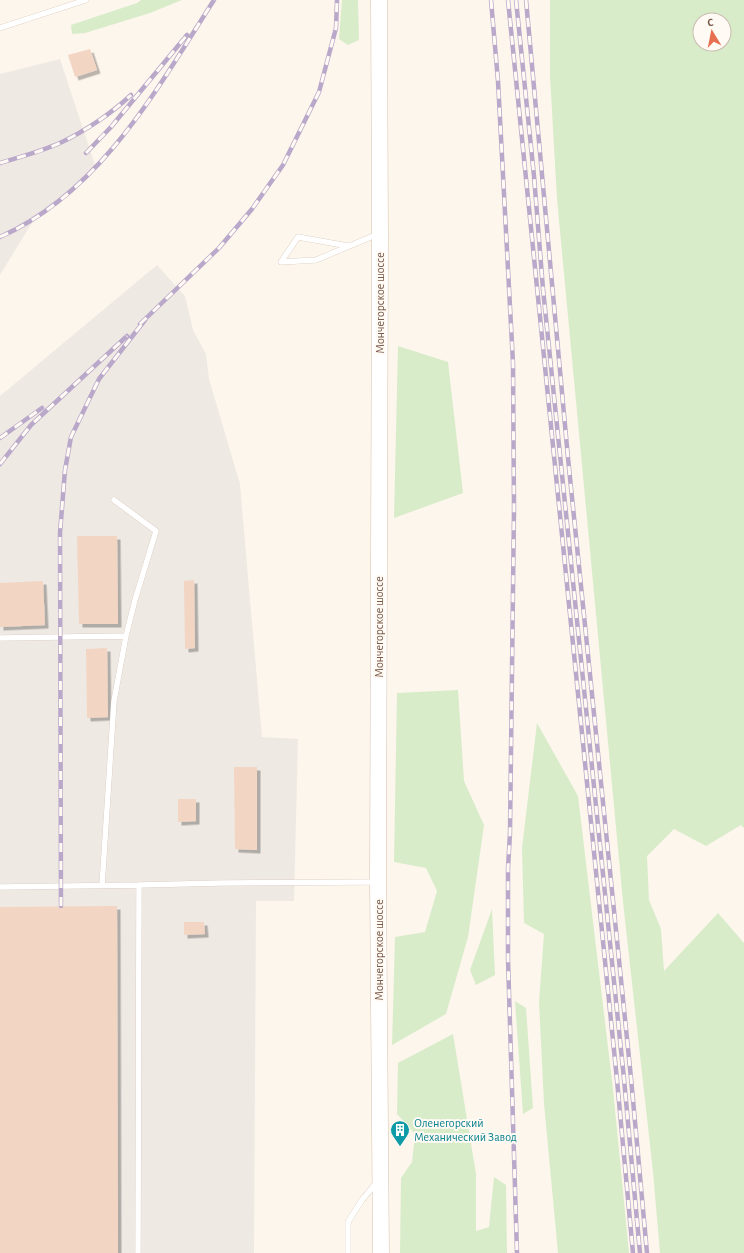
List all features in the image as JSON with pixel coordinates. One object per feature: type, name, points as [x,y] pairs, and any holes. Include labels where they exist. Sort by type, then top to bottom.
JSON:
[{"type":"street","name":"Мончегорское шоссе","points":[[379,0],[380,233],[378,882],[381,1253]]},
{"type":"lane","points":[[0,28],[86,0]]},
{"type":"lane","points":[[348,246],[298,237],[281,262],[316,260],[380,233]]},
{"type":"lane","points":[[102,886],[114,701],[126,636],[135,600],[156,531],[114,500]]},
{"type":"lane","points":[[0,638],[126,636]]},
{"type":"lane","points":[[0,887],[378,882]]},
{"type":"lane","points":[[138,1253],[139,885]]},
{"type":"lane","points":[[348,1253],[348,1222],[362,1200],[380,1178]]},
{"type":"shaded area","points":[[60,59],[96,168],[33,221],[0,275],[0,74]]},
{"type":"shaded area","points":[[157,265],[185,296],[193,330],[206,354],[209,379],[240,484],[262,737],[298,739],[294,901],[256,901],[254,1253],[0,1253],[0,396]]},
{"type":"green space","points":[[141,0],[182,0],[150,13],[85,33],[72,34],[71,25],[137,3]]},
{"type":"green space","points":[[342,0],[358,0],[359,40],[348,45],[339,39]]},
{"type":"green space","points":[[550,0],[744,0],[744,828],[741,825],[706,846],[674,829],[647,856],[649,900],[661,929],[664,971],[718,913],[744,943],[744,1253],[660,1253],[653,1172],[623,902],[557,199],[550,76]]},
{"type":"green space","points":[[398,346],[448,362],[463,493],[394,518]]},
{"type":"green space","points":[[458,690],[464,781],[484,825],[468,937],[446,1014],[392,1045],[395,937],[425,932],[437,891],[426,868],[394,862],[397,693]]},
{"type":"green space","points":[[537,723],[578,796],[613,1089],[629,1253],[558,1253],[544,1104],[539,1002],[544,934],[524,923],[522,848]]},
{"type":"green space","points":[[492,909],[495,975],[476,985],[470,970]]},
{"type":"green space","points":[[515,1001],[526,1008],[533,1108],[523,1114]]},
{"type":"green space","points":[[453,1034],[476,1174],[476,1231],[489,1227],[494,1177],[506,1185],[507,1253],[400,1253],[401,1178],[412,1162],[415,1134],[397,1114],[398,1063]]},
{"type":"building","points":[[90,49],[97,70],[75,77],[68,55]]},
{"type":"building","points":[[77,536],[117,536],[118,624],[79,624]]},
{"type":"building","points":[[194,580],[195,648],[185,649],[184,581]]},
{"type":"building","points":[[43,581],[45,625],[0,627],[0,583]]},
{"type":"building","points":[[107,648],[108,717],[87,718],[86,649]]},
{"type":"building","points":[[234,767],[257,767],[257,850],[235,849]]},
{"type":"building","points":[[178,799],[196,799],[196,821],[178,822]]},
{"type":"building","points":[[117,906],[118,1253],[0,1253],[0,907]]},
{"type":"building","points":[[184,922],[204,922],[205,934],[184,935]]},
{"type":"railway","points":[[0,237],[36,218],[68,194],[97,166],[124,135],[148,102],[214,0]]},
{"type":"railway","points":[[140,324],[219,248],[252,209],[283,165],[319,92],[336,28],[337,0]]},
{"type":"railway","points":[[491,0],[498,81],[513,363],[514,509],[510,833],[508,868],[508,959],[517,1253]]},
{"type":"railway","points":[[508,0],[617,1080],[633,1253]]},
{"type":"railway","points":[[516,0],[534,176],[543,289],[624,1079],[640,1253]]},
{"type":"railway","points":[[526,0],[568,458],[631,1078],[647,1253]]},
{"type":"railway","points":[[86,153],[111,127],[187,35]]},
{"type":"railway","points":[[0,163],[31,154],[71,138],[107,115],[131,95]]},
{"type":"railway","points":[[61,906],[60,533],[65,470],[71,437],[99,379],[145,320]]},
{"type":"railway","points":[[0,464],[31,425],[127,336]]},
{"type":"railway","points":[[0,438],[42,408]]},
{"type":"place","name":"Оленегорский Механический Завод","points":[[400,1147]]}]
